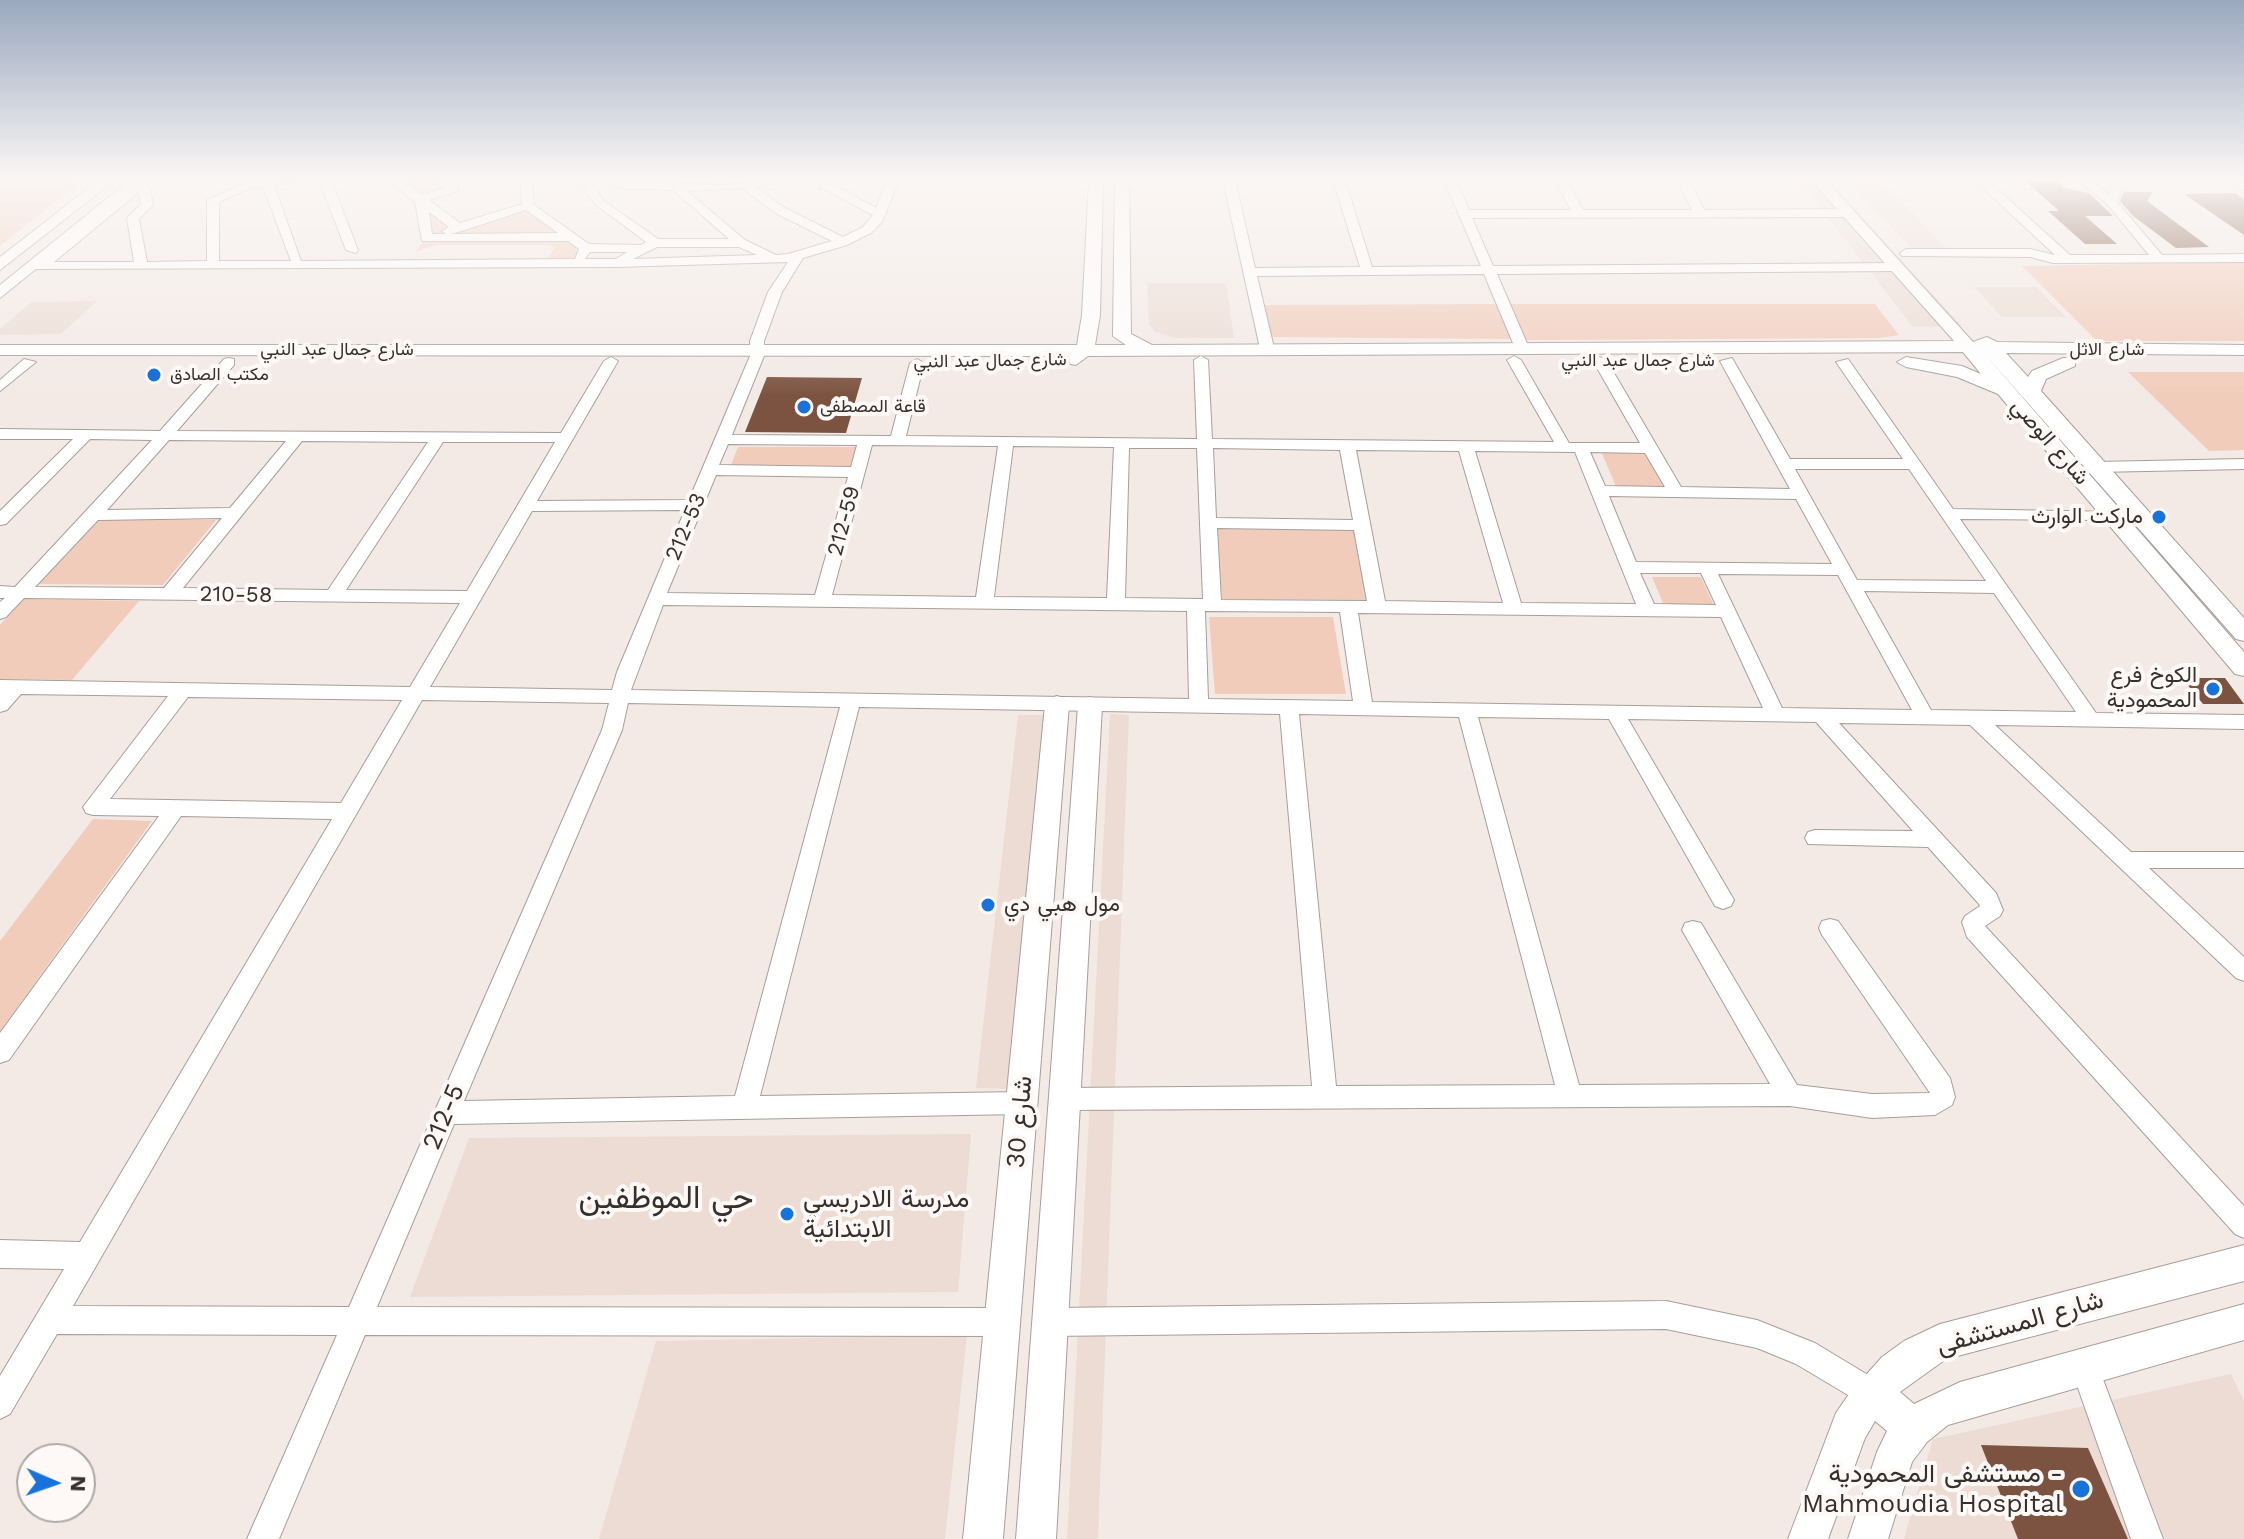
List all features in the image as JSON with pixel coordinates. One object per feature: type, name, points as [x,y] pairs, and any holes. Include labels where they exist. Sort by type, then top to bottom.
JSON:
[{"type":"street","points":[[0,265],[16,252]]},
{"type":"street","points":[[23,252],[43,263]]},
{"type":"street","points":[[0,293],[57,252]]},
{"type":"street","points":[[139,252],[141,264]]},
{"type":"street","points":[[213,252],[213,264]]},
{"type":"street","points":[[290,252],[293,261]]},
{"type":"street","points":[[350,252],[352,257]]},
{"type":"street","points":[[412,258],[416,252]]},
{"type":"street","points":[[412,258],[423,252]]},
{"type":"street","points":[[545,263],[552,252]]},
{"type":"street","points":[[575,263],[583,252]]},
{"type":"street","points":[[615,263],[637,252]]},
{"type":"street","points":[[759,252],[774,259]]},
{"type":"street","points":[[0,265],[213,264],[352,257],[615,263],[774,259],[813,252]]},
{"type":"street","points":[[1078,356],[1087,344],[1093,252]]},
{"type":"street","points":[[1122,252],[1122,336],[1148,350]]},
{"type":"street","points":[[1245,252],[1267,348]]},
{"type":"street","points":[[1361,252],[1367,270]]},
{"type":"street","points":[[1481,252],[1518,354],[1599,491],[1647,610]]},
{"type":"street","points":[[1892,252],[1987,356],[2031,389],[2049,356],[2021,343],[1987,356],[1962,372],[1920,358]]},
{"type":"street","points":[[1897,252],[1902,260]]},
{"type":"street","points":[[2059,252],[2067,259]]},
{"type":"street","points":[[2153,252],[2158,258]]},
{"type":"street","points":[[1250,272],[1902,260],[2030,253],[2067,259],[2244,258]]},
{"type":"street","name":"212-53","points":[[623,694],[626,672],[756,355],[757,341],[775,292],[797,257]]},
{"type":"street","points":[[1920,358],[1938,338],[1987,356]]},
{"type":"street","name":"شارع جمال عبد النبي","points":[[0,362],[611,361],[756,355],[917,363],[1148,350],[1192,356],[1267,348],[1920,358]]},
{"type":"street","name":"شارع جمال عبد النبي","points":[[0,350],[1078,356],[1518,354],[1600,361],[1843,362],[1987,356]]},
{"type":"street","name":"شارع الاثل","points":[[1987,356],[2244,350]]},
{"type":"street","points":[[1192,356],[1205,444],[1208,523],[1199,707]]},
{"type":"street","points":[[1920,358],[1987,356]]},
{"type":"street","name":"شارع الوصي","points":[[1987,356],[2097,467],[2244,633]]},
{"type":"street","name":"شارع الوصي","points":[[1987,356],[2112,515],[2244,668]]},
{"type":"street","name":"شارع الاثل","points":[[2049,356],[2244,362]]},
{"type":"street","points":[[0,1404],[611,361]]},
{"type":"street","points":[[1600,361],[1676,492]]},
{"type":"street","points":[[1727,361],[1926,718]]},
{"type":"street","points":[[0,387],[29,362]]},
{"type":"street","points":[[0,613],[94,515],[229,362]]},
{"type":"street","points":[[1843,362],[2091,720]]},
{"type":"street","points":[[897,441],[917,363]]},
{"type":"street","points":[[0,434],[566,438]]},
{"type":"street","points":[[0,520],[87,434]]},
{"type":"street","points":[[169,594],[298,436]]},
{"type":"street","points":[[333,596],[439,437]]},
{"type":"street","points":[[723,439],[1650,448]]},
{"type":"street","name":"212-59","points":[[822,601],[866,440]]},
{"type":"street","points":[[984,603],[1006,442]]},
{"type":"street","points":[[1116,604],[1122,443]]},
{"type":"street","points":[[1347,445],[1377,607]]},
{"type":"street","points":[[1466,447],[1514,609]]},
{"type":"street","points":[[1784,464],[1914,464]]},
{"type":"street","points":[[2097,467],[2244,464]]},
{"type":"street","points":[[710,470],[857,472]]},
{"type":"street","points":[[1599,491],[1801,494]]},
{"type":"street","points":[[526,506],[695,505]]},
{"type":"street","points":[[94,515],[235,513]]},
{"type":"street","points":[[1949,514],[2112,515]]},
{"type":"street","points":[[1208,523],[1362,525]]},
{"type":"street","points":[[1629,567],[1707,568],[1999,587]]},
{"type":"street","points":[[1707,568],[1776,715]]},
{"type":"street","name":"210-58","points":[[0,592],[472,597]]},
{"type":"street","points":[[656,599],[1727,611]]},
{"type":"street","points":[[1348,607],[1364,710]]},
{"type":"street","points":[[0,705],[8,687],[623,694],[851,702],[1056,716],[1061,719],[1074,714],[1085,718],[1199,707],[2244,722]]},
{"type":"street","points":[[184,689],[93,807],[347,811]]},
{"type":"street","name":"212-5","points":[[263,1539],[612,730],[623,694]]},
{"type":"street","points":[[745,1107],[851,702]]},
{"type":"street","points":[[1289,709],[1325,1098]]},
{"type":"street","points":[[1467,712],[1570,1096]]},
{"type":"street","points":[[1615,713],[1723,900]]},
{"type":"street","name":"شارع 30","points":[[983,1539],[1056,716]]},
{"type":"street","name":"شارع 30","points":[[1036,1539],[1090,716]]},
{"type":"street","points":[[1822,716],[1988,899],[1992,910],[1973,922],[1975,930],[2244,1225]]},
{"type":"street","points":[[1975,718],[2244,971]]},
{"type":"street","points":[[0,1052],[176,808]]},
{"type":"street","points":[[1815,838],[1933,839]]},
{"type":"street","points":[[2125,860],[2244,860]]},
{"type":"street","points":[[445,1113],[1022,1103],[1039,1114],[1052,1116],[1064,1104],[1570,1096],[1790,1095],[1872,1106],[1918,1107],[1935,1104],[1943,1097],[1941,1086],[1830,928]]},
{"type":"street","points":[[1693,930],[1790,1095]]},
{"type":"street","points":[[0,1254],[86,1256]]},
{"type":"street","name":"شارع المستشفى","points":[[1808,1539],[1840,1448],[1862,1407],[1895,1370],[1940,1342],[2244,1263]]},
{"type":"street","points":[[1050,1322],[1666,1315],[1757,1334],[1805,1353],[1873,1394],[1913,1428]]},
{"type":"street","points":[[49,1320],[1003,1322]]},
{"type":"street","points":[[1868,1539],[1896,1452],[1913,1428],[1935,1411],[1960,1401],[2244,1322]]},
{"type":"street","points":[[2085,1368],[2147,1539]]},
{"type":"shaded area","points":[[552,252],[583,252],[575,263],[545,263]]},
{"type":"shaded area","points":[[1855,252],[1894,252],[1962,326],[1913,327]]},
{"type":"shaded area","points":[[2244,262],[2244,341],[2097,341],[2022,266]]},
{"type":"shaded area","points":[[1147,283],[1226,283],[1234,338],[1174,338],[1154,331],[1149,324]]},
{"type":"shaded area","points":[[1974,287],[2036,287],[2066,317],[2002,317]]},
{"type":"shaded area","points":[[97,301],[61,334],[0,335],[0,329],[31,302]]},
{"type":"shaded area","points":[[1498,304],[1512,339],[1270,337],[1265,305]]},
{"type":"shaded area","points":[[1509,304],[1875,304],[1899,335],[1879,338],[1525,340]]},
{"type":"shaded area","points":[[2128,372],[2244,372],[2244,450],[2209,451]]},
{"type":"shaded area","points":[[738,447],[856,447],[852,466],[731,465]]},
{"type":"shaded area","points":[[1601,451],[1649,451],[1667,490],[1617,489]]},
{"type":"shaded area","points":[[96,519],[216,520],[163,585],[37,584]]},
{"type":"shaded area","points":[[1217,528],[1354,529],[1367,600],[1222,599]]},
{"type":"shaded area","points":[[1652,577],[1701,577],[1714,606],[1664,605]]},
{"type":"shaded area","points":[[24,599],[139,601],[72,680],[0,679],[0,625]]},
{"type":"shaded area","points":[[1209,617],[1333,617],[1346,694],[1215,694]]},
{"type":"shaded area","points":[[1110,714],[1129,715],[1098,1539],[1067,1539]]},
{"type":"shaded area","points":[[1018,715],[1045,715],[1010,1089],[976,1088]]},
{"type":"shaded area","points":[[93,819],[152,821],[0,1031],[0,941]]},
{"type":"shaded area","name":"مدرسة الادريسي الابتدائية","points":[[971,1134],[958,1292],[410,1297],[469,1138]]},
{"type":"shaded area","points":[[967,1335],[945,1539],[599,1539],[656,1341]]},
{"type":"shaded area","name":"مستشفى المحمودية - Mahmoudia Hospital","points":[[2231,1374],[2244,1401],[2244,1539],[1904,1539],[1933,1439]]},
{"type":"building","name":"قاعة المصطفى","points":[[767,377],[862,378],[846,433],[745,432]]},
{"type":"building","name":"الكوخ فرع المحمودية","points":[[2182,678],[2225,678],[2244,704],[2203,704]]},
{"type":"building","points":[[1981,1445],[2088,1448],[2128,1539],[2018,1539]]},
{"type":"place","name":"مكتب الصادق","points":[[154,375]]},
{"type":"place","name":"قاعة المصطفى","points":[[804,407]]},
{"type":"place","name":"ماركت الوارث","points":[[2159,517]]},
{"type":"place","name":"الكوخ فرع المحمودية","points":[[2213,689]]},
{"type":"place","name":"مول هبي دي","points":[[988,905]]},
{"type":"place","name":"مدرسة الادريسي الابتدائية","points":[[787,1214]]},
{"type":"place","name":"مستشفى المحمودية - Mahmoudia Hospital","points":[[2081,1489]]},
{"type":"district","name":"حي الموظفين","points":[[666,1199]]}]
